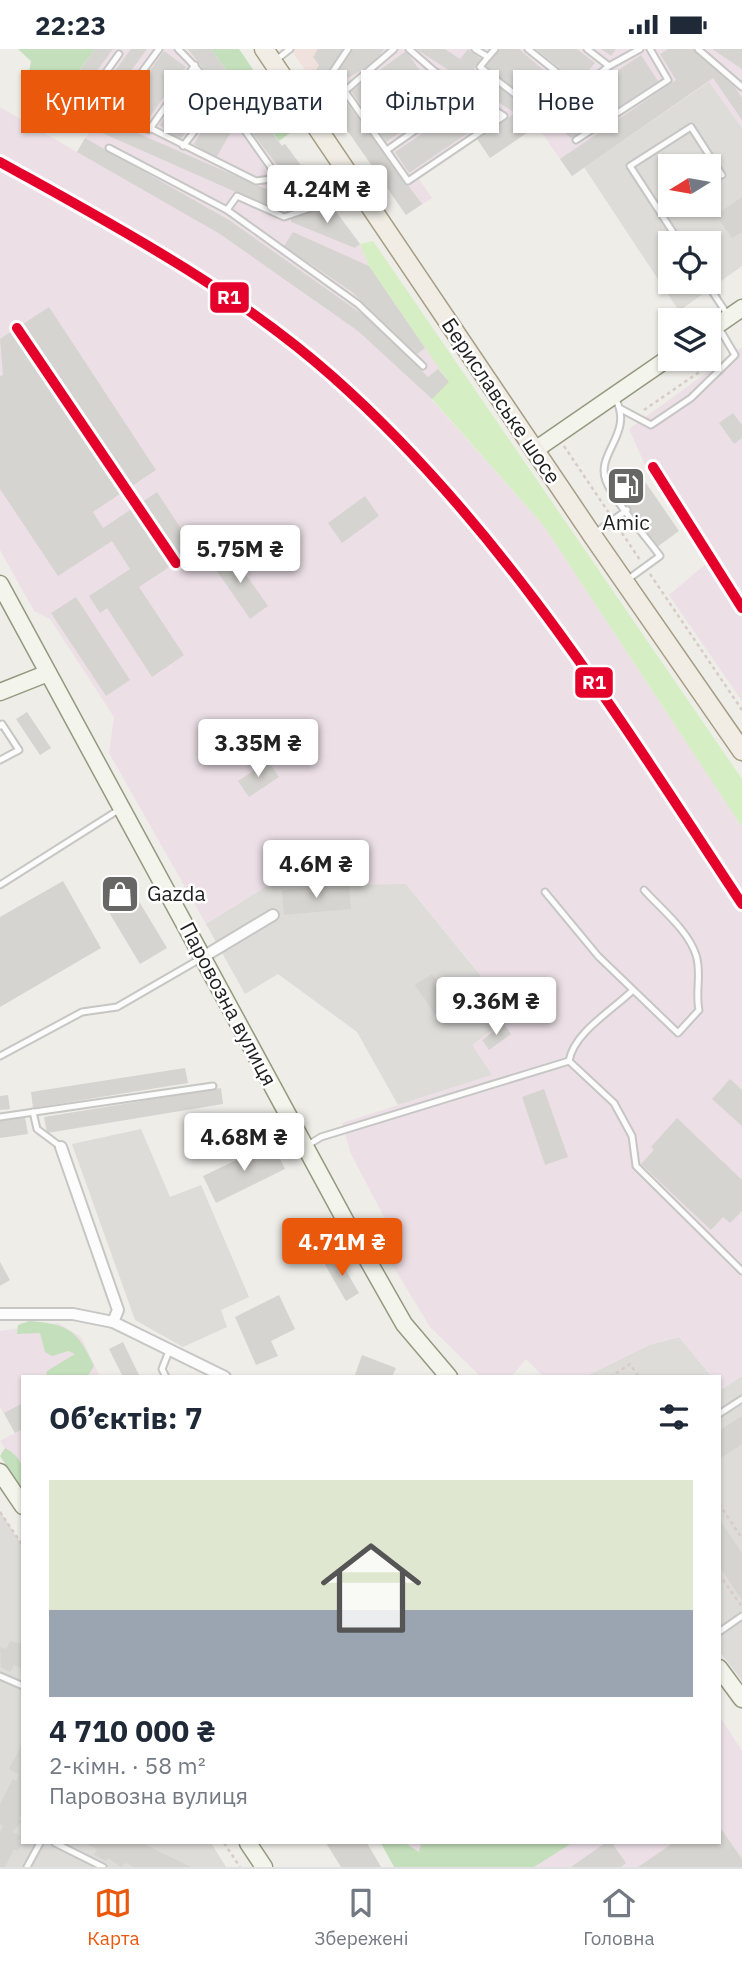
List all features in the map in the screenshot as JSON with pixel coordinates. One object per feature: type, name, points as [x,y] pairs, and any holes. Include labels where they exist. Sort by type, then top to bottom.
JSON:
[{"type":"main road","name":"Бериславське шосе","points":[[269,56],[592,535],[742,751]]},
{"type":"main road","points":[[535,450],[617,403],[658,367]]},
{"type":"main road","name":"Паровозна вулиця","points":[[0,584],[404,1324],[447,1375]]},
{"type":"main road","points":[[0,692],[48,673]]},
{"type":"main road","points":[[0,1472],[21,1503]]},
{"type":"main road","points":[[721,1671],[742,1699]]},
{"type":"main road","points":[[249,1844],[264,1867]]},
{"type":"street","points":[[203,957],[273,915]]},
{"type":"street","points":[[61,1147],[118,1310],[113,1322]]},
{"type":"street","points":[[0,1314],[73,1314],[113,1322],[221,1375]]},
{"type":"lane","points":[[143,70],[159,49]]},
{"type":"lane","points":[[178,49],[199,70]]},
{"type":"lane","points":[[269,56],[290,49]]},
{"type":"lane","points":[[334,70],[348,49]]},
{"type":"lane","points":[[347,89],[394,49]]},
{"type":"lane","points":[[409,49],[433,70]]},
{"type":"lane","points":[[475,49],[488,57]]},
{"type":"lane","points":[[495,49],[480,67],[513,93]]},
{"type":"lane","points":[[528,49],[579,90],[609,66],[640,49]]},
{"type":"lane","points":[[587,49],[609,66]]},
{"type":"lane","points":[[576,140],[668,79],[650,49]]},
{"type":"lane","points":[[698,49],[742,87]]},
{"type":"lane","points":[[108,70],[119,54]]},
{"type":"lane","points":[[150,129],[195,65]]},
{"type":"lane","points":[[347,91],[361,112]]},
{"type":"lane","points":[[672,231],[630,166],[691,127],[722,175]]},
{"type":"lane","points":[[150,130],[257,181],[271,179],[300,203],[311,208]]},
{"type":"lane","points":[[183,146],[193,133]]},
{"type":"lane","points":[[246,133],[272,169],[271,179]]},
{"type":"lane","points":[[375,133],[408,181],[479,133]]},
{"type":"lane","points":[[387,150],[411,133]]},
{"type":"lane","points":[[108,149],[227,210],[358,304],[423,366]]},
{"type":"lane","points":[[227,210],[237,196],[284,217],[328,201],[354,184]]},
{"type":"lane","points":[[712,294],[724,320],[733,352]]},
{"type":"lane","points":[[617,403],[634,417],[651,425],[691,398],[733,352],[742,352]]},
{"type":"lane","points":[[617,403],[621,425],[606,463],[605,479],[660,556],[625,582]]},
{"type":"lane","points":[[592,535],[627,510]]},
{"type":"lane","points":[[0,726],[2,725],[19,750],[0,760]]},
{"type":"lane","points":[[0,885],[123,807]]},
{"type":"lane","points":[[545,892],[598,956],[678,1033],[699,1010],[695,992],[698,974],[696,955],[687,938],[644,890]]},
{"type":"lane","points":[[0,1056],[82,1012],[117,1007],[203,957]]},
{"type":"lane","points":[[569,1061],[571,1052],[582,1038],[633,990]]},
{"type":"lane","points":[[305,1146],[321,1137],[569,1061]]},
{"type":"lane","points":[[569,1061],[614,1103],[632,1136],[636,1166],[742,1271]]},
{"type":"lane","points":[[0,1117],[213,1086]]},
{"type":"lane","points":[[33,1112],[37,1129],[61,1147]]},
{"type":"lane","points":[[165,1375],[162,1369],[169,1351]]},
{"type":"lane","points":[[721,1413],[742,1399]]},
{"type":"lane","points":[[721,1631],[742,1616]]},
{"type":"lane","points":[[0,1676],[21,1685]]},
{"type":"lane","points":[[27,1867],[39,1844]]},
{"type":"lane","points":[[57,1844],[103,1867]]},
{"type":"path","points":[[634,417],[733,352]]},
{"type":"path","points":[[613,1375],[630,1364],[638,1375]]},
{"type":"path","points":[[721,1507],[742,1538]]},
{"type":"path","points":[[0,1512],[21,1543]]},
{"type":"path","points":[[721,1577],[742,1607]]},
{"type":"path","points":[[225,1844],[240,1867]]},
{"type":"shaded area","points":[[95,49],[211,49],[226,70],[164,70],[164,133],[272,133],[282,146],[285,144],[360,244],[369,266],[449,382],[432,400],[544,526],[742,827],[742,1376],[722,1389],[721,1375],[710,1375],[679,1337],[649,1345],[588,1375],[542,1375],[526,1359],[513,1375],[479,1375],[430,1327],[370,1228],[384,1217],[351,1154],[342,1123],[492,1075],[472,1045],[513,1014],[406,884],[268,885],[206,924],[109,753],[114,717],[50,619],[34,611],[0,550],[0,107],[21,119],[21,133],[44,133],[77,152],[89,133],[150,133],[150,70],[80,70]]},
{"type":"shaded area","points":[[290,49],[318,49],[319,65],[316,70],[305,70]]},
{"type":"shaded area","points":[[318,49],[742,49],[742,128],[709,82],[572,176],[542,133],[618,133],[618,70],[513,70],[513,131],[477,139],[419,179],[432,198],[406,215],[347,130],[347,70],[316,70],[319,65],[313,57]]},
{"type":"shaded area","points":[[709,81],[742,128],[742,266],[721,281],[721,231],[658,231],[658,279],[584,167]]},
{"type":"shaded area","points":[[668,294],[703,294],[683,308],[677,308]]},
{"type":"shaded area","points":[[742,347],[742,701],[669,595],[707,563],[649,474],[629,429],[709,371],[721,371],[721,362]]},
{"type":"shaded area","points":[[406,884],[513,1015],[493,1075],[398,1105],[357,1032],[278,974],[245,994],[206,924],[268,885]]},
{"type":"shaded area","points":[[141,1129],[170,1197],[201,1185],[249,1297],[221,1310],[227,1327],[183,1347],[135,1320],[72,1144]]},
{"type":"shaded area","points":[[58,1323],[81,1337],[99,1375],[21,1375],[21,1472],[0,1441],[15,1433],[0,1407],[0,1331]]},
{"type":"shaded area","points":[[679,1337],[710,1375],[588,1375],[649,1345]]},
{"type":"shaded area","points":[[742,1376],[742,1681],[721,1654],[722,1389]]},
{"type":"shaded area","points":[[0,1511],[21,1544],[21,1844],[212,1844],[226,1867],[0,1867]]},
{"type":"shaded area","points":[[721,1718],[742,1751],[742,1867],[394,1867],[382,1844],[721,1844]]},
{"type":"green space","points":[[18,49],[95,49],[80,70],[29,70],[31,61]]},
{"type":"green space","points":[[211,49],[239,49],[253,70],[227,70]]},
{"type":"green space","points":[[273,133],[290,133],[279,141]]},
{"type":"green space","points":[[373,241],[742,779],[742,827],[544,526],[432,399],[448,381],[369,266],[360,244]]},
{"type":"green space","points":[[29,1321],[63,1327],[77,1337],[94,1366],[88,1375],[46,1375],[47,1371],[75,1354],[68,1351],[52,1356],[45,1352],[40,1333],[17,1334],[18,1325]]},
{"type":"green space","points":[[5,1448],[16,1456],[21,1464],[21,1487],[0,1456]]},
{"type":"green space","points":[[382,1844],[407,1844],[419,1852],[421,1844],[570,1844],[534,1867],[394,1867]]},
{"type":"building","points":[[95,49],[113,49],[98,70],[80,70]]},
{"type":"building","points":[[131,49],[147,49],[132,70],[116,70]]},
{"type":"building","points":[[188,49],[211,49],[226,70],[204,70]]},
{"type":"building","points":[[318,49],[345,49],[331,70],[316,70],[319,65],[313,57]]},
{"type":"building","points":[[352,49],[384,49],[376,61],[348,78],[347,70],[338,70]]},
{"type":"building","points":[[416,49],[445,49],[460,59],[468,49],[481,59],[475,70],[448,70]]},
{"type":"building","points":[[498,49],[519,49],[543,70],[513,70],[513,89],[499,78],[499,70],[490,70],[484,65]]},
{"type":"building","points":[[536,49],[577,49],[595,63],[589,70],[562,70]]},
{"type":"building","points":[[601,49],[616,49],[611,56]]},
{"type":"building","points":[[668,49],[693,49],[728,77],[742,98],[742,120],[713,78],[572,176],[560,159],[598,133],[618,133],[618,120],[676,80],[660,54]]},
{"type":"building","points":[[712,49],[742,49],[742,69]]},
{"type":"building","points":[[164,51],[186,67],[184,70],[164,70],[164,97],[150,116],[150,71]]},
{"type":"building","points":[[406,51],[420,70],[380,70]]},
{"type":"building","points":[[641,55],[658,81],[618,107],[618,70]]},
{"type":"building","points":[[361,84],[361,105],[351,91]]},
{"type":"building","points":[[499,87],[513,97],[513,112],[499,103]]},
{"type":"building","points":[[347,103],[361,122],[361,133],[369,133],[422,204],[406,215],[347,130]]},
{"type":"building","points":[[513,114],[513,133],[527,133],[490,158],[477,139],[486,133],[499,133],[499,124]]},
{"type":"building","points":[[102,133],[137,133],[289,199],[283,213]]},
{"type":"building","points":[[170,133],[185,133],[180,140]]},
{"type":"building","points":[[201,133],[230,133],[216,158],[194,144]]},
{"type":"building","points":[[253,133],[272,133],[282,146],[285,144],[323,195],[314,201],[304,200]]},
{"type":"building","points":[[380,133],[399,133],[386,142]]},
{"type":"building","points":[[423,133],[468,133],[409,173],[395,152]]},
{"type":"building","points":[[565,133],[579,133],[571,138]]},
{"type":"building","points":[[85,138],[229,220],[369,319],[428,377],[438,369],[449,382],[432,399],[358,331],[220,234],[77,152]]},
{"type":"building","points":[[742,197],[742,232],[732,238],[717,217],[721,217],[721,212]]},
{"type":"building","points":[[331,205],[360,244],[355,248],[291,222],[291,217]]},
{"type":"building","points":[[293,232],[369,266],[425,348],[417,354],[352,292],[284,246]]},
{"type":"building","points":[[49,307],[156,470],[93,512],[103,528],[157,492],[195,550],[139,587],[184,655],[152,677],[107,608],[100,613],[89,596],[130,569],[112,541],[58,576],[0,489],[0,376],[3,375],[0,339]]},
{"type":"building","points":[[733,413],[742,425],[742,438],[734,444],[719,423]]},
{"type":"building","points":[[631,472],[641,486],[646,483],[679,531],[657,547],[612,485]]},
{"type":"building","points":[[365,496],[379,516],[342,543],[328,523]]},
{"type":"building","points":[[230,552],[268,606],[250,619],[212,564]]},
{"type":"building","points":[[76,597],[130,680],[106,696],[51,613]]},
{"type":"building","points":[[27,712],[51,748],[40,755],[16,719]]},
{"type":"building","points":[[268,761],[279,777],[249,797],[238,781]]},
{"type":"building","points":[[63,881],[101,948],[0,1007],[0,917]]},
{"type":"building","points":[[128,883],[167,948],[140,964],[101,899]]},
{"type":"building","points":[[349,885],[351,909],[284,915],[282,890]]},
{"type":"building","points":[[432,974],[452,1002],[435,1014],[415,985]]},
{"type":"building","points":[[504,1024],[511,1034],[489,1050],[482,1040]]},
{"type":"building","points":[[185,1068],[188,1083],[33,1108],[31,1092]]},
{"type":"building","points":[[730,1079],[742,1090],[742,1126],[712,1099]]},
{"type":"building","points":[[221,1088],[223,1104],[47,1133],[44,1117]]},
{"type":"building","points":[[544,1089],[568,1157],[545,1165],[522,1097]]},
{"type":"building","points":[[8,1095],[10,1109],[0,1110],[0,1096]]},
{"type":"building","points":[[25,1117],[28,1134],[0,1138],[0,1121]]},
{"type":"building","points":[[677,1118],[742,1180],[742,1211],[730,1223],[723,1217],[711,1230],[641,1164],[654,1150],[651,1147]]},
{"type":"building","points":[[272,1143],[285,1169],[216,1203],[203,1176]]},
{"type":"building","points":[[337,1255],[359,1293],[346,1301],[324,1263]]},
{"type":"building","points":[[0,1262],[10,1280],[0,1286]]},
{"type":"building","points":[[279,1295],[295,1329],[271,1341],[278,1356],[256,1365],[235,1317]]},
{"type":"building","points":[[123,1342],[139,1375],[122,1375],[109,1349]]},
{"type":"building","points":[[362,1355],[396,1368],[393,1375],[355,1375]]},
{"type":"building","points":[[21,1404],[21,1430],[15,1433],[4,1413]]},
{"type":"building","points":[[742,1416],[742,1444],[721,1458],[721,1430]]},
{"type":"building","points":[[721,1522],[742,1553],[742,1600],[721,1569]]},
{"type":"building","points":[[10,1641],[21,1644],[21,1668],[14,1665],[10,1672],[1,1667],[0,1647],[6,1649]]},
{"type":"building","points":[[21,1746],[21,1823],[12,1832],[21,1836],[18,1842],[22,1844],[18,1851],[14,1849],[5,1867],[0,1867],[0,1832],[3,1826],[0,1824],[0,1804],[13,1779],[16,1781],[19,1775],[9,1769]]},
{"type":"building","points":[[721,1829],[742,1859],[742,1867],[638,1867],[672,1844],[721,1844]]},
{"type":"building","points":[[87,1844],[144,1844],[191,1867],[134,1867],[126,1863],[121,1867],[108,1858],[106,1861],[94,1855],[97,1849]]},
{"type":"building","points":[[327,1844],[368,1844],[381,1867],[341,1867]]},
{"type":"building","points":[[604,1844],[613,1844],[626,1863],[621,1867],[571,1867]]},
{"type":"transit line","name":"R1","points":[[0,162],[87,210],[255,315],[333,377],[394,435],[504,560],[554,627],[650,764],[742,904]]},
{"type":"transit line","name":"R1","points":[[17,328],[176,563]]},
{"type":"transit line","name":"R1","points":[[653,467],[742,608]]},
{"type":"place","name":"Amic","points":[[626,486]]},
{"type":"place","name":"Gazda","points":[[120,894]]}]
